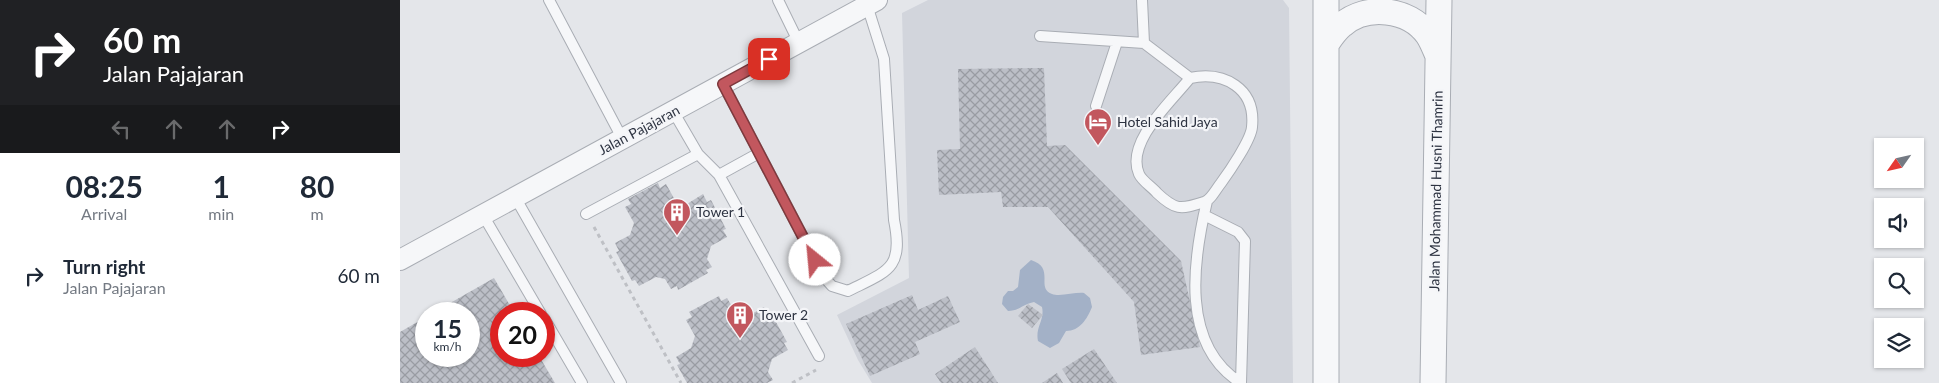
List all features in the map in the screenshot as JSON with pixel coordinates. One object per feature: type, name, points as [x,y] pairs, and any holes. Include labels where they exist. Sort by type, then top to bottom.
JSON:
[{"type":"street","points":[[1326,0],[1326,383]]},
{"type":"street","name":"Jalan Mohammad Husni Thamrin","points":[[1434,383],[1439,0]]},
{"type":"street","name":"Jalan Pajajaran","points":[[400,260],[872,3]]},
{"type":"street","points":[[1327,43],[1342,25],[1363,13],[1387,11],[1409,18],[1428,34],[1438,56]]},
{"type":"lane","points":[[549,0],[622,138]]},
{"type":"lane","points":[[778,0],[799,42]]},
{"type":"lane","points":[[1142,0],[1144,43]]},
{"type":"lane","points":[[723,84],[824,277],[832,286],[848,291],[888,271],[894,260],[898,240],[894,220],[884,59],[872,3]]},
{"type":"lane","points":[[1040,36],[1144,43],[1190,78]]},
{"type":"lane","points":[[1096,106],[1117,42]]},
{"type":"lane","points":[[1207,201],[1183,209],[1169,205],[1140,175],[1136,164],[1137,151],[1144,133],[1190,78],[1207,75],[1230,81],[1242,91],[1250,105],[1252,128],[1232,169],[1207,201],[1198,238],[1195,280],[1195,299],[1201,327],[1211,351],[1222,369],[1241,383]]},
{"type":"lane","points":[[674,111],[698,154],[719,175],[819,356]]},
{"type":"lane","points":[[719,175],[759,153]]},
{"type":"lane","points":[[586,214],[698,154]]},
{"type":"lane","points":[[516,197],[621,383]]},
{"type":"lane","points":[[483,215],[534,302]]},
{"type":"lane","points":[[1204,215],[1238,232],[1244,241],[1241,383]]},
{"type":"lane","points":[[555,337],[582,383]]},
{"type":"path","points":[[586,214],[681,383]]},
{"type":"path","points":[[792,383],[818,369],[819,356]]},
{"type":"shaded area","name":"Hotel Sahid Jaya","points":[[928,0],[1283,0],[1289,8],[1293,383],[872,383],[858,360],[837,315],[909,278],[902,13]]},
{"type":"water","points":[[1031,260],[1042,268],[1047,291],[1055,295],[1084,293],[1090,298],[1092,307],[1088,316],[1079,327],[1066,331],[1059,343],[1050,348],[1038,341],[1037,336],[1043,312],[1042,307],[1034,302],[1008,311],[1002,304],[1003,297],[1008,291],[1013,291],[1018,287],[1020,270]]},
{"type":"building","points":[[1044,68],[1047,146],[1065,145],[1181,261],[1200,347],[1141,355],[1134,302],[1048,207],[1003,207],[1001,192],[939,195],[937,150],[960,149],[958,69]]},
{"type":"building","name":"Tower 1","points":[[658,183],[660,188],[666,184],[675,200],[687,204],[703,194],[707,202],[711,200],[726,229],[723,230],[727,237],[711,246],[707,259],[712,267],[706,270],[708,273],[678,290],[677,286],[671,289],[665,279],[656,277],[639,286],[635,280],[632,281],[616,252],[619,251],[615,243],[630,235],[634,223],[625,207],[631,204],[628,199]]},
{"type":"building","points":[[494,278],[508,302],[490,302],[490,367],[546,367],[555,383],[400,383],[400,332],[415,323],[415,367],[480,367],[480,302],[452,302]]},
{"type":"building","points":[[912,295],[918,310],[948,296],[960,322],[915,342],[920,354],[870,376],[846,324]]},
{"type":"building","name":"Tower 2","points":[[719,296],[721,301],[727,298],[736,313],[748,316],[764,307],[768,315],[771,313],[787,342],[784,343],[788,350],[772,359],[768,372],[773,380],[767,383],[687,383],[677,365],[680,364],[676,357],[691,348],[695,336],[686,320],[692,317],[689,312]]},
{"type":"building","points":[[1028,304],[1043,315],[1032,328],[1018,316]]},
{"type":"building","points":[[975,347],[998,383],[941,383],[935,374]]},
{"type":"building","points":[[1094,349],[1117,383],[1071,383],[1062,369]]},
{"type":"building","points":[[1057,373],[1063,383],[1042,383]]},
{"type":"place","name":"Hotel Sahid Jaya","points":[[1098,146]]},
{"type":"place","name":"Tower 1","points":[[677,236]]},
{"type":"place","name":"Tower 2","points":[[740,339]]},
{"type":"route","points":[[769,59],[723,84],[815,260]]}]
